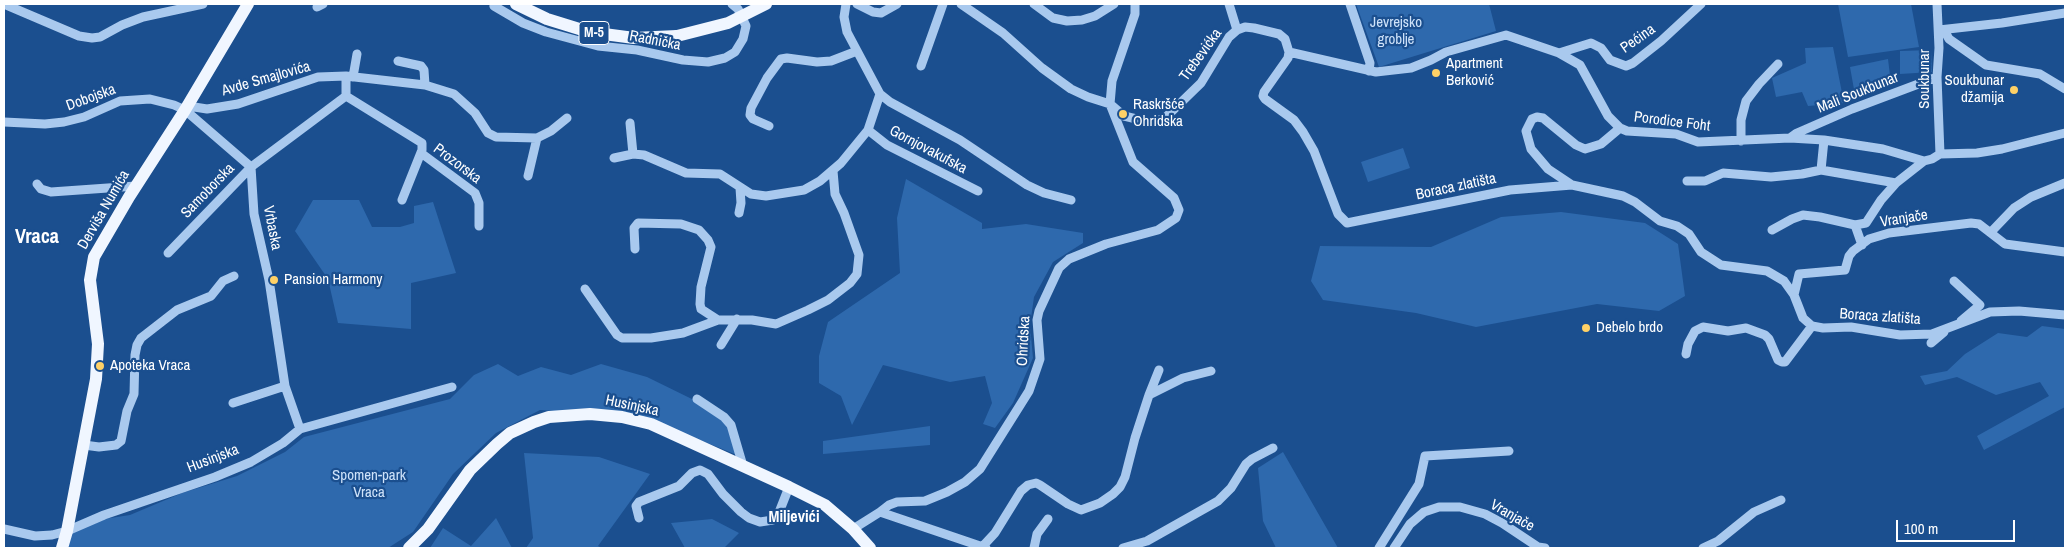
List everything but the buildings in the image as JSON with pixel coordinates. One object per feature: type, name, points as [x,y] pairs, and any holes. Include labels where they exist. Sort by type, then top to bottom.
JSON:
[{"type":"main road","name":"Derviša Numića","points":[[62,548],[84,445],[98,364],[98,344],[90,288],[94,257],[136,186],[187,108],[248,4]]},
{"type":"main road","name":"M-5","points":[[516,4],[548,19],[589,32],[634,38],[677,36],[728,23],[766,4]]},
{"type":"main road","name":"Husinjska","points":[[409,548],[428,529],[470,470],[510,433],[548,417],[590,414],[622,417],[671,432],[789,487],[825,505],[870,548]]},
{"type":"street","points":[[4,4],[79,36],[92,38],[100,37],[122,25],[143,18],[203,4]]},
{"type":"street","name":"Radnička","points":[[493,4],[523,23],[546,32],[598,46],[661,54],[683,60],[708,62],[725,58],[735,52],[743,39],[746,26],[738,9],[732,4]]},
{"type":"street","points":[[846,4],[844,17],[846,27],[880,94],[890,102],[960,140],[1027,185],[1044,193],[1071,200]]},
{"type":"street","points":[[857,4],[873,12],[881,13],[897,4]]},
{"type":"street","points":[[920,66],[943,4]]},
{"type":"street","name":"Trebevićka","points":[[961,4],[1003,33],[1042,68],[1071,88],[1088,97],[1110,104],[1124,116],[1149,122],[1160,120],[1201,83],[1229,38],[1237,30],[1245,27],[1278,34],[1285,39],[1289,52]]},
{"type":"street","points":[[1034,4],[1053,18],[1067,21],[1082,20],[1095,16],[1114,4]]},
{"type":"street","points":[[1110,104],[1112,81],[1135,14],[1135,4]]},
{"type":"street","points":[[1229,4],[1237,30]]},
{"type":"street","points":[[1350,4],[1370,63],[1369,71]]},
{"type":"street","name":"Pećina","points":[[1559,53],[1591,44],[1601,48],[1610,60],[1626,66],[1633,64],[1661,41],[1700,4]]},
{"type":"street","name":"Soukbunar","points":[[1936,4],[1941,30],[1937,77],[1940,154]]},
{"type":"street","points":[[1941,30],[2065,13]]},
{"type":"street","points":[[1941,30],[1968,54],[1986,65],[2040,74],[2065,89]]},
{"type":"street","name":"Porodice Foht","points":[[1289,52],[1376,72],[1411,68],[1446,52],[1506,35],[1559,53],[1580,65],[1608,116],[1620,128],[1676,134],[1698,142],[1790,138],[1824,140],[1883,149],[1924,161]]},
{"type":"street","points":[[769,126],[753,119],[750,115],[751,108],[767,78],[781,59],[817,62],[831,61],[857,51]]},
{"type":"street","name":"Boraca zlatišta","points":[[1289,52],[1288,58],[1263,96],[1294,120],[1303,132],[1314,151],[1338,214],[1347,223],[1510,190],[1559,188],[1572,185]]},
{"type":"street","points":[[251,167],[346,96],[349,77],[357,54]]},
{"type":"street","points":[[398,61],[421,66],[424,70],[425,85]]},
{"type":"street","points":[[1741,141],[1741,120],[1746,101],[1778,64]]},
{"type":"street","name":"Avde Smajlovića","points":[[187,108],[207,109],[238,104],[318,78],[349,77],[425,85],[454,94],[475,113],[488,133],[496,137],[538,138]]},
{"type":"street","name":"Mali Soukbunar","points":[[1790,138],[1852,109],[1937,77]]},
{"type":"street","name":"Gornjovakufska","points":[[614,158],[633,154],[644,155],[686,173],[720,174],[751,194],[773,196],[804,190],[833,171],[868,130],[880,94]]},
{"type":"street","name":"Prozorska","points":[[346,96],[420,141],[422,146],[420,153],[402,200]]},
{"type":"street","name":"Dobojska","points":[[4,122],[45,124],[64,122],[84,117],[120,101],[131,99],[150,100],[187,108]]},
{"type":"street","name":"Ohridska","points":[[852,529],[888,505],[897,502],[925,501],[947,492],[965,482],[980,469],[1030,391],[1040,359],[1037,320],[1039,311],[1053,279],[1064,263],[1069,259],[1106,244],[1158,230],[1176,218],[1179,210],[1174,198],[1132,162],[1110,104]]},
{"type":"street","name":"Samoborska","points":[[168,253],[251,167],[187,108]]},
{"type":"street","name":"Boraca zlatišta","points":[[1620,128],[1601,144],[1585,148],[1576,145],[1543,118],[1537,117],[1532,119],[1526,131],[1531,149],[1548,169],[1572,185],[1623,196],[1635,202],[1660,221],[1677,226],[1689,234],[1701,252],[1721,265],[1767,271],[1784,281],[1794,295],[1803,318],[1812,326],[1823,328],[1851,327],[1900,335],[1932,334],[1990,312],[2004,311],[2065,315]]},
{"type":"street","points":[[528,176],[538,138],[551,131],[567,118]]},
{"type":"street","points":[[630,123],[633,154]]},
{"type":"street","name":"Gornjovakufska","points":[[868,130],[887,145],[978,191]]},
{"type":"street","points":[[1772,230],[1792,219],[1803,216],[1820,217],[1855,225],[1866,224],[1881,200],[1896,183],[1924,161],[1940,154],[1977,153],[2002,149],[2065,133]]},
{"type":"street","points":[[1821,170],[1824,140]]},
{"type":"street","name":"Prozorska","points":[[420,153],[475,193],[479,203],[480,226]]},
{"type":"street","name":"Vrbaska","points":[[251,167],[254,214],[269,280],[286,386],[300,429]]},
{"type":"street","points":[[1687,181],[1705,181],[1723,173],[1771,177],[1821,170],[1896,183]]},
{"type":"street","points":[[585,289],[617,335],[622,338],[651,338],[683,333],[718,320],[776,324],[828,300],[850,283],[857,274],[859,263],[857,248],[832,184],[833,171]]},
{"type":"street","points":[[37,184],[41,189],[51,192],[136,186]]},
{"type":"street","points":[[1990,232],[2014,208],[2031,196],[2065,184]]},
{"type":"street","points":[[739,213],[741,203],[740,188]]},
{"type":"street","name":"Vranjače","points":[[1794,295],[1799,274],[1845,270],[1848,256],[1862,244],[1869,239],[1889,233],[1971,222],[1979,224],[2005,244],[2065,252]]},
{"type":"street","points":[[634,249],[634,228],[638,223],[681,224],[699,230],[708,240],[710,247],[701,287],[701,309],[718,320]]},
{"type":"street","points":[[1855,225],[1862,244]]},
{"type":"street","points":[[84,445],[99,447],[116,445],[121,441],[127,411],[134,394],[135,355],[141,338],[177,310],[210,296],[223,281],[234,276]]},
{"type":"street","points":[[1949,328],[1980,305],[1954,282]]},
{"type":"street","points":[[721,345],[737,320]]},
{"type":"street","points":[[1686,354],[1688,344],[1695,332],[1703,327],[1728,331],[1746,328],[1765,335],[1769,339],[1778,360],[1785,362],[1812,326]]},
{"type":"street","name":"Boraca zlatišta","points":[[1931,343],[1949,328]]},
{"type":"street","points":[[880,512],[984,548],[1021,491],[1028,485],[1040,484],[1068,504],[1081,510],[1100,503],[1120,488],[1159,370]]},
{"type":"street","points":[[1150,395],[1183,378],[1211,371]]},
{"type":"street","points":[[233,404],[286,386]]},
{"type":"street","name":"Husinjska","points":[[4,530],[35,536],[52,536],[104,515],[251,462],[283,443],[300,429],[452,388]]},
{"type":"street","points":[[697,399],[724,417],[731,425],[743,466]]},
{"type":"street","points":[[1122,548],[1147,541],[1218,501],[1231,488],[1252,458],[1273,448]]},
{"type":"street","points":[[1379,548],[1419,484],[1425,456],[1510,451]]},
{"type":"street","points":[[640,518],[636,506],[639,502],[679,486],[692,473],[700,470],[708,474],[741,512],[749,518],[760,522],[773,520],[778,514],[789,487]]},
{"type":"street","points":[[1703,548],[1718,541],[1754,512],[1781,500]]},
{"type":"street","name":"Vranjače","points":[[1394,548],[1410,524],[1424,512],[1438,508],[1460,507],[1485,514],[1538,547],[1545,548]]},
{"type":"street","points":[[1034,548],[1037,534],[1048,519]]},
{"type":"green space","name":"Jevrejsko groblje","points":[[1356,4],[1489,4],[1496,31],[1379,67]]},
{"type":"green space","points":[[1838,4],[1911,4],[1919,47],[1848,57]]},
{"type":"green space","points":[[1833,47],[1844,103],[1808,106],[1802,92],[1776,97],[1772,78],[1806,63],[1805,48]]},
{"type":"green space","points":[[1931,50],[1932,72],[1900,74],[1900,51]]},
{"type":"green space","points":[[1888,59],[1891,84],[1855,95],[1850,67]]},
{"type":"green space","points":[[1403,148],[1410,168],[1368,182],[1361,162]]},
{"type":"green space","points":[[906,179],[982,223],[982,229],[1026,224],[1083,233],[1083,243],[1053,262],[1034,297],[1030,325],[1033,358],[1013,403],[995,428],[983,424],[992,403],[985,376],[950,382],[883,365],[852,425],[841,396],[819,383],[819,356],[828,322],[900,273],[897,218]]},
{"type":"green space","points":[[313,200],[359,200],[372,227],[400,227],[414,223],[414,206],[433,202],[456,273],[411,283],[411,329],[338,323],[328,279],[295,231]]},
{"type":"green space","points":[[1561,212],[1645,223],[1678,244],[1685,296],[1659,311],[1597,304],[1476,327],[1416,313],[1323,300],[1311,281],[1320,246],[1431,247],[1501,217]]},
{"type":"green space","points":[[2042,326],[2065,329],[2065,407],[1984,450],[1977,436],[2049,396],[2040,382],[1996,395],[1957,377],[1925,385],[1920,376],[1947,371],[1965,354],[1998,333],[2027,337]]},
{"type":"green space","name":"Spomen-park Vraca","points":[[498,364],[518,376],[541,367],[571,375],[601,364],[647,377],[698,402],[727,423],[737,455],[643,417],[540,410],[496,433],[453,474],[413,532],[388,548],[60,548],[65,525],[130,515],[182,493],[237,476],[285,452],[304,437],[450,399],[474,375]]},
{"type":"green space","points":[[930,426],[930,445],[823,454],[823,441]]},
{"type":"green space","points":[[1283,452],[1338,548],[1276,548],[1263,521],[1258,468]]},
{"type":"green space","points":[[524,453],[599,457],[650,474],[598,546],[602,548],[526,548],[533,538]]},
{"type":"green space","points":[[496,518],[512,548],[430,548],[443,528],[471,546]]},
{"type":"green space","points":[[712,519],[739,533],[724,548],[685,548],[671,523]]},
{"type":"place","name":"Apartment Berković","points":[[1436,73]]},
{"type":"place","name":"Soukbunar džamija","points":[[2014,90]]},
{"type":"place","name":"Raskršće Ohridska","points":[[1123,114]]},
{"type":"place","name":"Pansion Harmony","points":[[274,280]]},
{"type":"place","name":"Debelo brdo","points":[[1586,328]]},
{"type":"place","name":"Apoteka Vraca","points":[[100,366]]},
{"type":"district","name":"Vraca","points":[[37,238]]},
{"type":"district","name":"Miljevići","points":[[794,518]]}]
